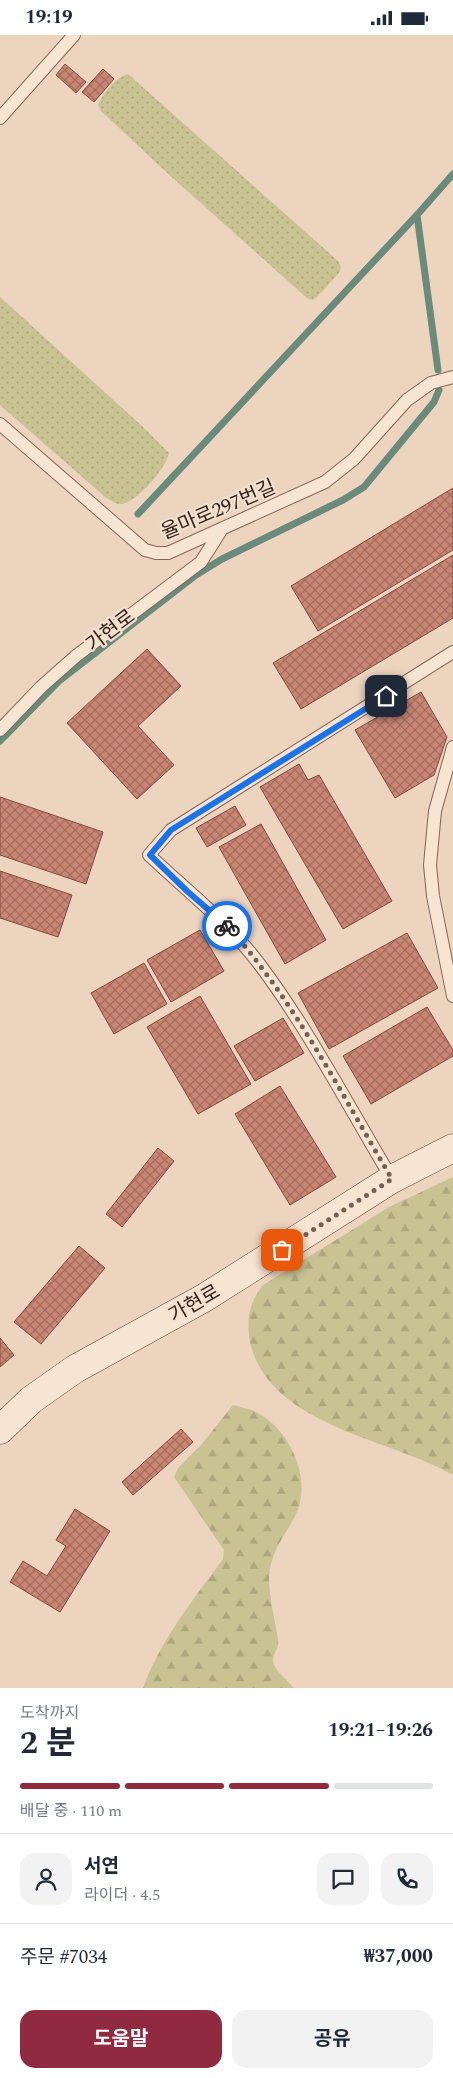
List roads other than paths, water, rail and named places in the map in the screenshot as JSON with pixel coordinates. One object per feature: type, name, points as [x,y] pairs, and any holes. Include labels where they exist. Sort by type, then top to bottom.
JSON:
[{"type":"street","name":"가현로","points":[[0,1430],[31,1400],[75,1369],[204,1298],[392,1179],[453,1148]]},
{"type":"lane","points":[[0,118],[74,35]]},
{"type":"lane","name":"율마로297번길","points":[[0,424],[145,550],[156,553],[168,553],[220,532],[333,477],[354,459],[412,396],[431,383],[452,380]]},
{"type":"lane","name":"가현로","points":[[0,730],[41,687],[76,656],[201,562],[220,532]]},
{"type":"lane","points":[[392,1179],[312,1044],[260,965],[228,926],[187,891],[150,855],[171,830],[453,652]]},
{"type":"lane","points":[[453,747],[435,811],[430,865],[433,896],[453,996]]},
{"type":"waterway","points":[[438,370],[417,215],[453,174]]},
{"type":"waterway","points":[[138,514],[417,215]]},
{"type":"waterway","points":[[0,741],[59,681],[196,575],[222,559],[343,500],[364,487],[434,402],[439,390]]}]
